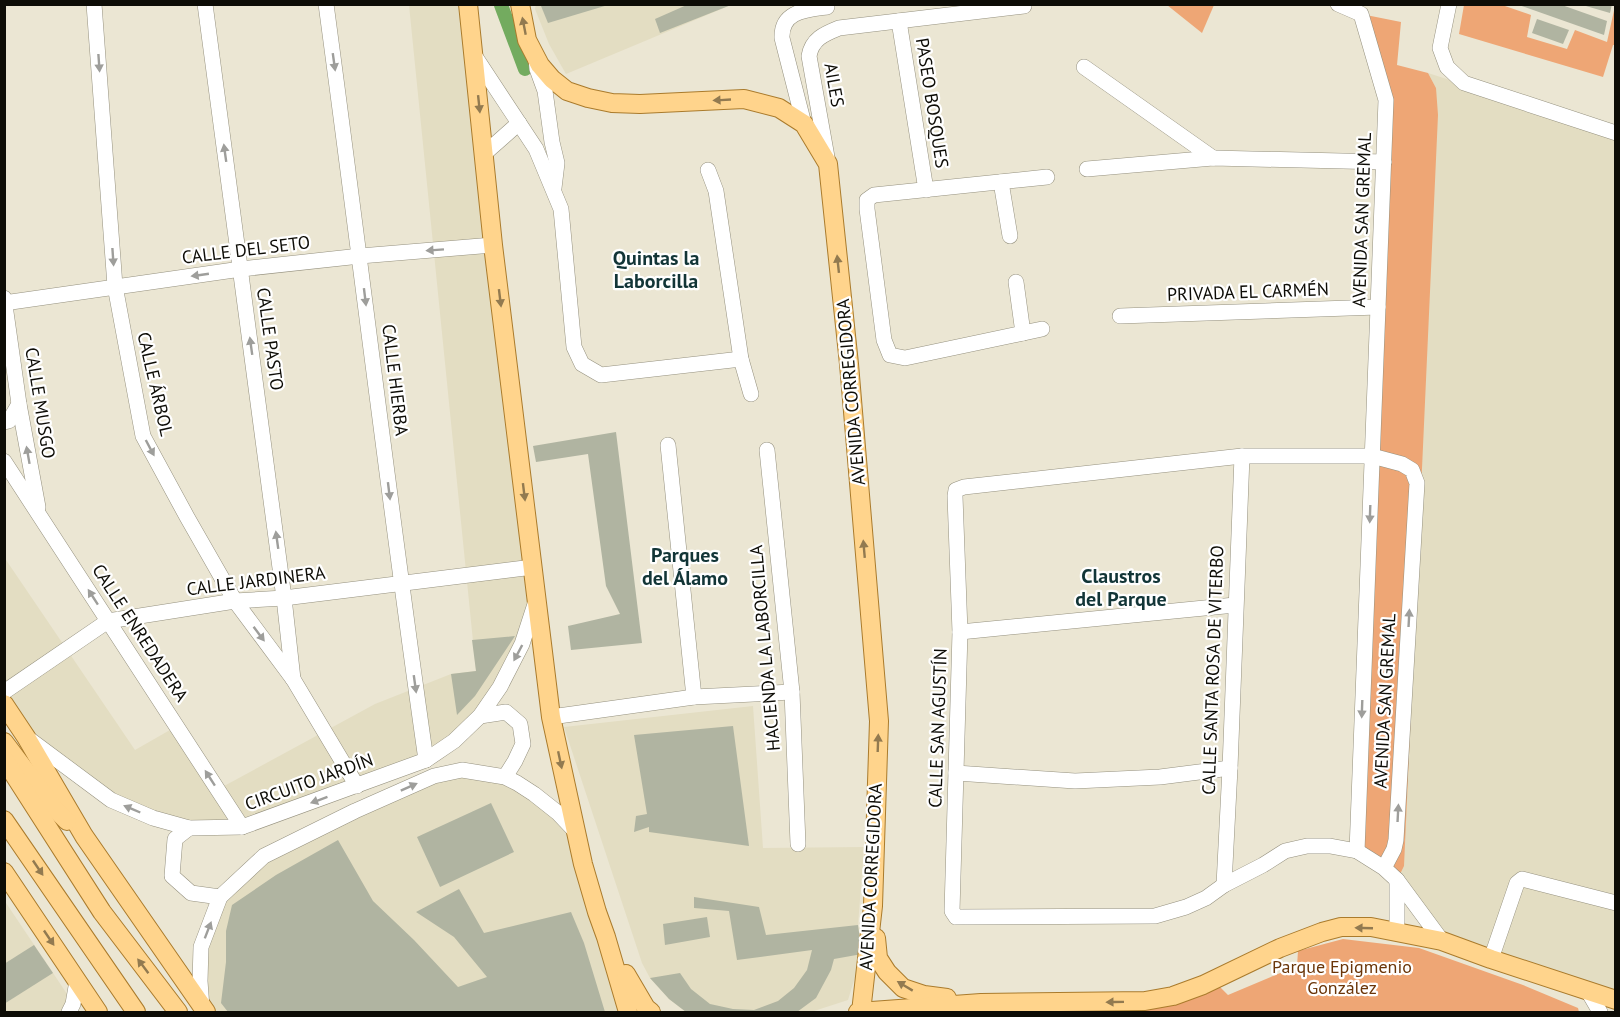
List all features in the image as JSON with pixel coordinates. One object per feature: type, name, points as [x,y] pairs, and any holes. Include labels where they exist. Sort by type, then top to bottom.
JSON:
[{"type":"main road","name":"AVENIDA CORREGIDORA","points":[[520,4],[527,40],[535,56],[552,79],[567,91],[612,103],[640,104],[744,99],[779,108],[804,124],[828,164],[849,364],[879,721],[873,906],[860,1012]]},
{"type":"main road","points":[[472,8],[474,55],[494,246],[550,717],[590,889],[628,1012]]},
{"type":"main road","points":[[4,704],[84,836],[204,1010]]},
{"type":"main road","points":[[4,742],[52,807],[84,836]]},
{"type":"main road","points":[[4,759],[102,912],[178,1012]]},
{"type":"main road","points":[[4,820],[136,1012]]},
{"type":"main road","points":[[4,872],[98,1012]]},
{"type":"main road","points":[[873,906],[878,958],[887,972],[903,988],[924,995],[981,1003]]},
{"type":"main road","points":[[860,1012],[981,1003],[1145,1001],[1173,996],[1203,985],[1280,948],[1341,927],[1371,927],[1442,941],[1491,960],[1616,1000]]},
{"type":"main road","points":[[626,974],[646,1008],[651,1012]]},
{"type":"street","name":"CALLE ÁRBOL","points":[[94,4],[115,286],[143,436],[235,601],[293,679],[357,786]]},
{"type":"street","name":"CALLE PASTO","points":[[205,4],[293,679]]},
{"type":"street","name":"CALLE HIERBA","points":[[326,4],[426,760]]},
{"type":"street","name":"AVENIDA SAN GREMAL","points":[[1338,4],[1361,14],[1386,100],[1357,851]]},
{"type":"street","points":[[1449,4],[1440,48],[1447,67],[1464,84],[1616,133]]},
{"type":"street","points":[[804,124],[782,38],[782,29],[786,21],[794,14],[826,6],[839,28]]},
{"type":"street","name":"AILES","points":[[828,164],[809,56],[815,42],[825,34],[839,28],[985,8],[1024,6]]},
{"type":"street","name":"PASEO BOSQUES","points":[[899,21],[926,190]]},
{"type":"street","points":[[474,55],[536,148],[561,209],[574,347],[582,364],[601,375],[741,359]]},
{"type":"street","points":[[535,56],[557,163],[554,191]]},
{"type":"street","points":[[1084,67],[1213,158]]},
{"type":"street","points":[[798,99],[817,101]]},
{"type":"street","points":[[484,154],[519,123]]},
{"type":"street","points":[[1088,169],[1213,158],[1384,162]]},
{"type":"street","points":[[708,170],[716,191],[741,359],[751,394]]},
{"type":"street","name":"PASEO BOSQUES","points":[[1042,329],[905,358],[890,355],[884,340],[867,200],[873,195],[1047,177]]},
{"type":"street","points":[[1000,182],[1010,236]]},
{"type":"street","name":"CALLE DEL SETO","points":[[5,301],[241,269],[360,256],[494,246]]},
{"type":"street","points":[[1016,282],[1023,333]]},
{"type":"street","name":"CALLE MUSGO","points":[[5,301],[19,404],[39,513]]},
{"type":"street","name":"PRIVADA EL CARMÉN","points":[[1120,316],[1378,306]]},
{"type":"street","points":[[4,422],[9,421],[19,404]]},
{"type":"street","points":[[668,445],[694,697]]},
{"type":"street","name":"HACIENDA LA LABORCILLA","points":[[767,450],[792,692],[798,844]]},
{"type":"street","name":"CALLE SAN AGUSTÍN","points":[[1372,456],[1242,456],[964,487],[956,490],[960,632],[952,911],[956,917],[1155,916],[1206,898],[1224,885],[1285,851],[1307,846],[1330,846],[1357,851],[1384,868],[1397,880],[1442,941]]},
{"type":"street","name":"CALLE SANTA ROSA DE VITERBO","points":[[1224,885],[1242,456]]},
{"type":"street","name":"AVENIDA SAN GREMAL","points":[[1372,456],[1402,464],[1412,470],[1417,483],[1396,840],[1384,868]]},
{"type":"street","name":"CALLE ENREDADERA","points":[[4,461],[242,827]]},
{"type":"street","name":"CALLE JARDINERA","points":[[4,692],[108,621],[235,601],[284,598],[533,567]]},
{"type":"street","name":"CIRCUITO JARDÍN","points":[[26,737],[111,800],[153,818],[189,828],[242,827],[426,760],[454,741],[480,716],[500,687],[522,644],[537,598]]},
{"type":"street","points":[[960,632],[1235,605]]},
{"type":"street","points":[[550,717],[694,697],[792,692]]},
{"type":"street","points":[[480,716],[506,712],[520,724],[523,744],[505,777]]},
{"type":"street","points":[[956,773],[1075,781],[1160,777],[1230,768]]},
{"type":"street","points":[[204,1010],[200,981],[201,947],[220,897],[264,856],[355,811],[434,776],[462,770],[505,777],[534,794],[558,813],[576,832]]},
{"type":"street","points":[[189,828],[175,839],[172,876],[191,893],[220,897]]},
{"type":"street","points":[[1491,960],[1517,883],[1522,879],[1616,903]]},
{"type":"street","points":[[1396,932],[1397,880]]},
{"type":"street","points":[[606,937],[626,974]]},
{"type":"street","points":[[69,1012],[73,1004],[77,981]]},
{"type":"street","points":[[1589,993],[1600,1012]]},
{"type":"street","points":[[960,1012],[981,1003]]},
{"type":"shaded area","points":[[536,4],[731,5],[566,74],[549,44],[535,9]]},
{"type":"shaded area","points":[[409,5],[468,5],[537,598],[522,644],[454,741],[242,827],[153,818],[26,737],[5,704],[4,557],[135,750],[170,730],[213,792],[375,704],[451,674],[476,671]]},
{"type":"shaded area","points":[[1428,73],[1615,133],[1615,1000],[1442,941],[1397,880],[1436,88]]},
{"type":"shaded area","points":[[753,706],[763,848],[864,847],[858,925],[862,954],[848,1000],[811,1012],[686,1012],[669,999],[650,978],[642,963],[564,727]]},
{"type":"shaded area","points":[[434,776],[505,777],[576,832],[628,1012],[206,1012],[200,981],[220,897],[264,856]]},
{"type":"shaded area","points":[[4,900],[53,973],[79,1012],[5,1012]]},
{"type":"green space","points":[[1167,5],[1214,5],[1202,33]]},
{"type":"green space","points":[[1464,5],[1502,5],[1531,15],[1527,37],[1567,49],[1575,30],[1607,42],[1615,6],[1615,45],[1613,45],[1603,77],[1459,34]]},
{"type":"green space","points":[[1361,14],[1401,22],[1397,65],[1428,73],[1436,88],[1438,115],[1404,866],[1397,880],[1357,851],[1386,100]]},
{"type":"green space","name":"Parque Epigmenio González","points":[[1343,939],[1419,948],[1523,985],[1578,1008],[1579,1012],[1120,1012],[1167,1005],[1219,986],[1228,995],[1297,966],[1298,951]]},
{"type":"building","points":[[546,4],[608,5],[548,23],[541,6]]},
{"type":"building","points":[[689,4],[731,5],[660,33],[655,19]]},
{"type":"building","points":[[1516,4],[1559,4],[1607,21],[1604,35]]},
{"type":"building","points":[[1579,4],[1612,4],[1610,13]]},
{"type":"building","points":[[1537,19],[1569,30],[1563,44],[1532,33]]},
{"type":"building","points":[[616,432],[642,643],[571,650],[568,626],[620,614],[606,586],[588,454],[536,462],[533,446]]},
{"type":"building","points":[[515,636],[475,696],[457,715],[451,674],[476,671],[472,640]]},
{"type":"building","points":[[733,726],[749,846],[649,832],[649,827],[634,832],[636,816],[647,814],[634,735]]},
{"type":"building","points":[[491,803],[514,852],[440,887],[417,837]]},
{"type":"building","points":[[338,840],[373,901],[458,987],[487,977],[454,937],[416,912],[459,889],[484,933],[571,912],[584,943],[605,1012],[228,1012],[221,1003],[226,962],[226,931],[232,905],[276,875]]},
{"type":"building","points":[[694,897],[759,907],[766,935],[858,925],[862,954],[834,959],[831,970],[816,998],[797,1012],[686,1012],[669,999],[650,978],[680,973],[691,989],[710,1004],[733,1009],[754,1010],[778,1001],[794,988],[807,970],[812,950],[737,960],[729,911],[694,908]]},
{"type":"building","points":[[707,917],[710,937],[665,945],[663,924]]},
{"type":"building","points":[[34,945],[53,973],[4,1004],[4,964]]},
{"type":"waterway","points":[[501,5],[525,69]]},
{"type":"district","name":"Quintas la Laborcilla","points":[[656,270]]},
{"type":"district","name":"Parques del Álamo","points":[[685,566]]},
{"type":"district","name":"Claustros del Parque","points":[[1121,588]]}]
